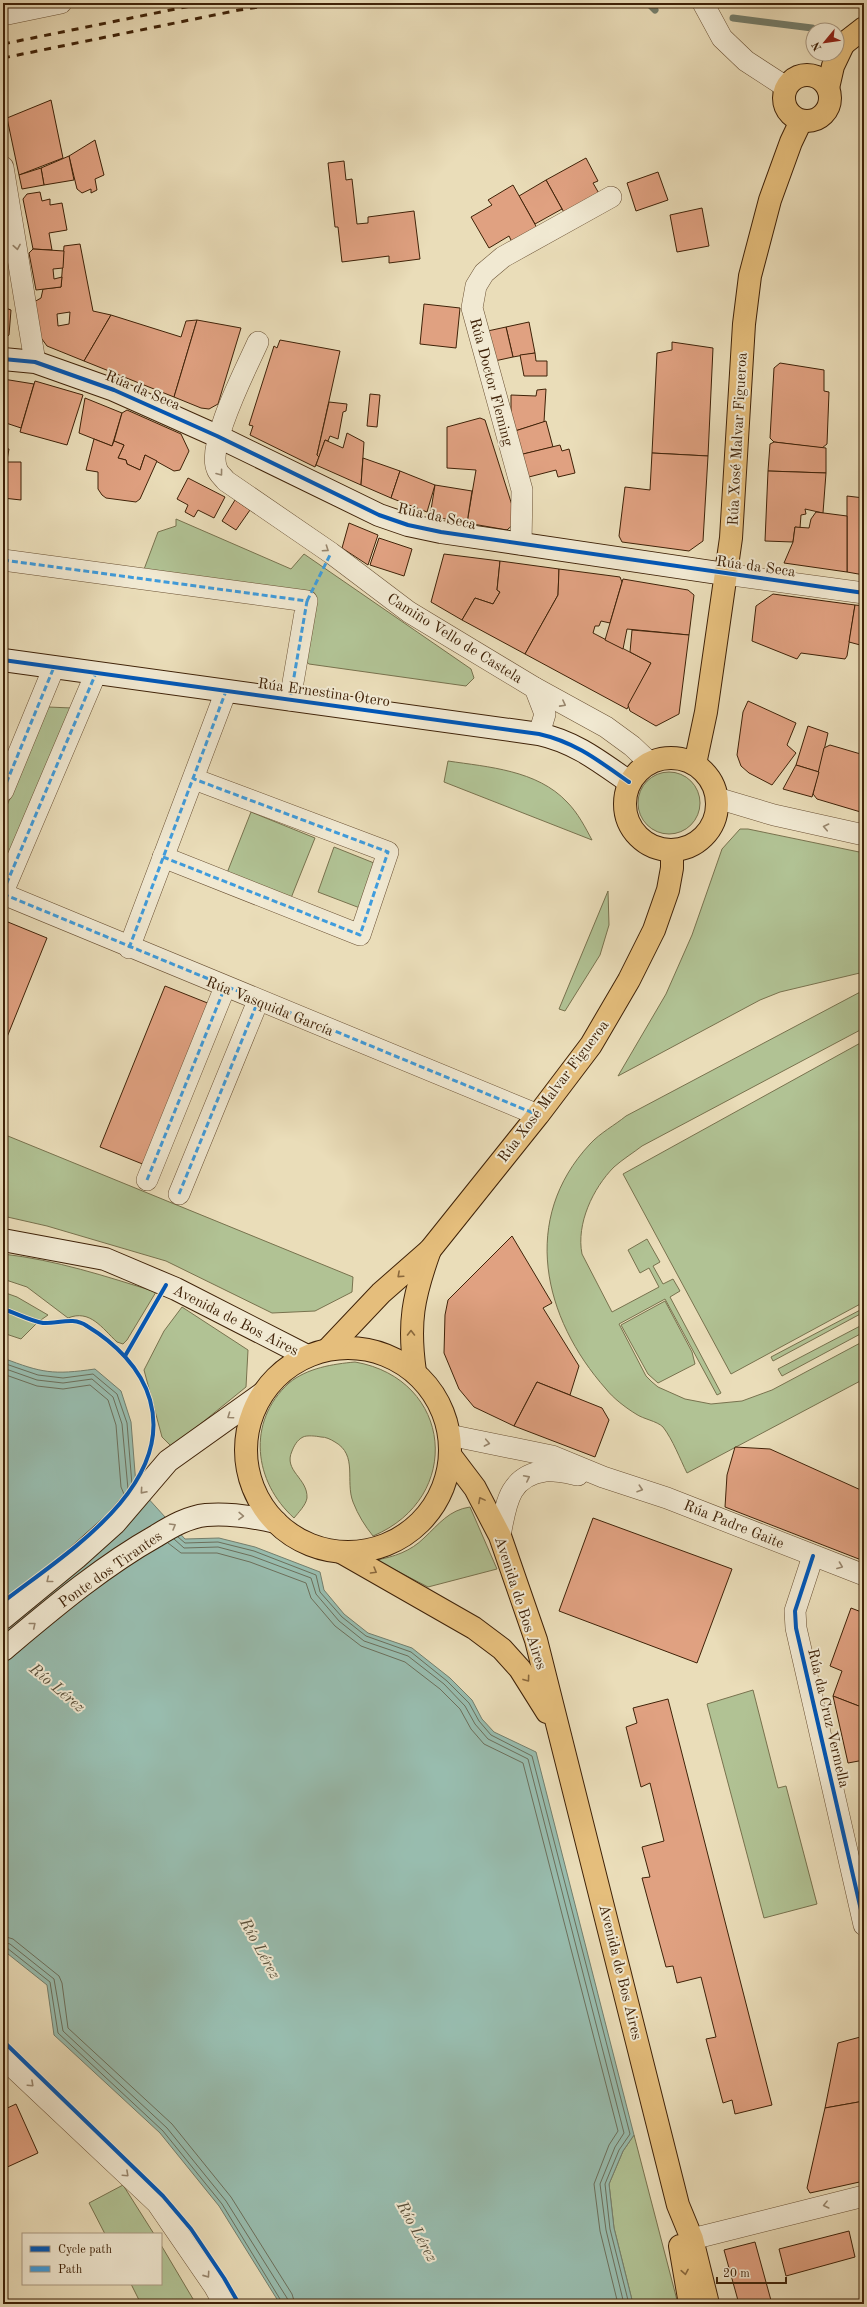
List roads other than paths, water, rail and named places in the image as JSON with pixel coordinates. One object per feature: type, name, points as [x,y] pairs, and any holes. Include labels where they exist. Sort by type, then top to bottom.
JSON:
[{"type":"main road","points":[[845,43],[864,28]]},
{"type":"main road","points":[[819,62],[790,81],[786,87],[784,101],[786,108],[801,121],[809,121],[823,116],[830,103],[828,88],[834,62]]},
{"type":"main road","points":[[803,74],[818,77],[828,88]]},
{"type":"main road","name":"Rúa Xosé Malvar Figueroa","points":[[694,764],[706,712],[731,538],[744,324],[750,276],[770,200],[791,142],[801,121]]},
{"type":"main road","points":[[676,758],[694,764],[706,774],[713,785],[717,798],[717,811],[706,835],[696,843],[672,851],[658,849],[645,843],[635,834],[628,822],[624,809],[625,795],[629,782],[638,771],[650,762],[658,759],[676,758]]},
{"type":"main road","name":"Rúa Xosé Malvar Figueroa","points":[[328,1349],[381,1293],[430,1250],[538,1116],[591,1045],[643,954],[654,930],[668,890],[672,868],[672,851]]},
{"type":"main road","name":"Rúa Xosé Malvar Figueroa","points":[[415,1372],[411,1343],[412,1308],[417,1285],[430,1250]]},
{"type":"main road","points":[[350,1348],[372,1350],[392,1358],[415,1372],[431,1392],[443,1414],[449,1445],[445,1482],[433,1506],[415,1526],[386,1544],[367,1550],[340,1552],[317,1547],[295,1537],[276,1522],[259,1500],[248,1474],[246,1446],[250,1419],[262,1394],[275,1378],[290,1365],[307,1356],[328,1349],[350,1348]]},
{"type":"main road","name":"Avenida de Bos Aires","points":[[449,1445],[475,1488],[500,1536],[536,1640],[678,2205],[692,2239],[708,2304]]},
{"type":"main road","name":"Avenida de Bos Aires","points":[[340,1552],[474,1628],[502,1649],[536,1691],[562,1739]]},
{"type":"main road","name":"Avenida de Bos Aires","points":[[678,2205],[680,2245],[690,2304]]},
{"type":"street","points":[[3,15],[62,3]]},
{"type":"street","points":[[703,3],[722,38],[746,61],[786,87]]},
{"type":"street","points":[[3,167],[35,362]]},
{"type":"street","name":"Rúa Doctor Fleming","points":[[521,544],[522,490],[472,308],[476,286],[484,273],[503,257],[611,197]]},
{"type":"street","name":"Camiño Vello de Castela","points":[[258,342],[217,436],[215,458],[216,469],[226,481],[332,553],[409,612],[535,688],[606,727],[632,746],[650,762]]},
{"type":"street","name":"Rúa da Seca","points":[[3,359],[35,362],[114,390],[217,436],[379,515],[440,532],[864,593]]},
{"type":"street","points":[[3,560],[306,601],[290,700]]},
{"type":"street","name":"Rúa Ernestina Otero","points":[[3,660],[539,734],[562,739],[629,782]]},
{"type":"street","points":[[3,791],[54,667]]},
{"type":"street","points":[[3,893],[96,673]]},
{"type":"street","points":[[535,688],[545,714],[539,734]]},
{"type":"street","points":[[129,948],[226,691]]},
{"type":"street","points":[[163,857],[360,935],[388,852],[194,779]]},
{"type":"street","points":[[717,798],[774,815],[864,835]]},
{"type":"street","name":"Rúa Vasquida García","points":[[3,893],[129,948],[538,1116]]},
{"type":"street","points":[[146,1180],[225,987]]},
{"type":"street","points":[[179,1194],[258,1001]]},
{"type":"street","name":"Avenida de Bos Aires","points":[[3,1240],[105,1259],[176,1290],[307,1356]]},
{"type":"street","name":"Ponte dos Tirantes","points":[[3,1618],[76,1558],[115,1523],[168,1461],[262,1394]]},
{"type":"street","name":"Rúa Padre Gaite","points":[[449,1445],[552,1456],[603,1477],[666,1498],[864,1575]]},
{"type":"street","name":"Rúa Padre Gaite","points":[[500,1536],[506,1505],[515,1486],[526,1477],[546,1471],[603,1477]]},
{"type":"street","name":"Ponte dos Tirantes","points":[[3,1650],[80,1587],[136,1547],[183,1520],[206,1515],[251,1517],[276,1522]]},
{"type":"street","name":"Rúa da Cruz Vermella","points":[[813,1556],[795,1611],[796,1628],[863,1915]]},
{"type":"street","points":[[3,2058],[157,2203],[214,2286],[224,2304]]},
{"type":"street","points":[[692,2239],[864,2196]]},
{"type":"water","name":"Río Lérez","points":[[3,1358],[38,1370],[68,1372],[95,1369],[121,1391],[131,1422],[136,1485],[185,1539],[219,1538],[255,1547],[320,1572],[324,1590],[344,1614],[368,1633],[412,1648],[450,1678],[472,1700],[482,1719],[494,1732],[536,1752],[634,2135],[623,2151],[609,2184],[614,2228],[633,2304],[280,2304],[219,2206],[160,2133],[54,2035],[47,1985],[3,1950]]},
{"type":"waterway","points":[[648,3],[655,10]]},
{"type":"waterway","points":[[733,18],[805,27]]},
{"type":"railway","points":[[3,44],[205,3]]},
{"type":"railway","points":[[3,58],[239,10],[287,3]]}]
